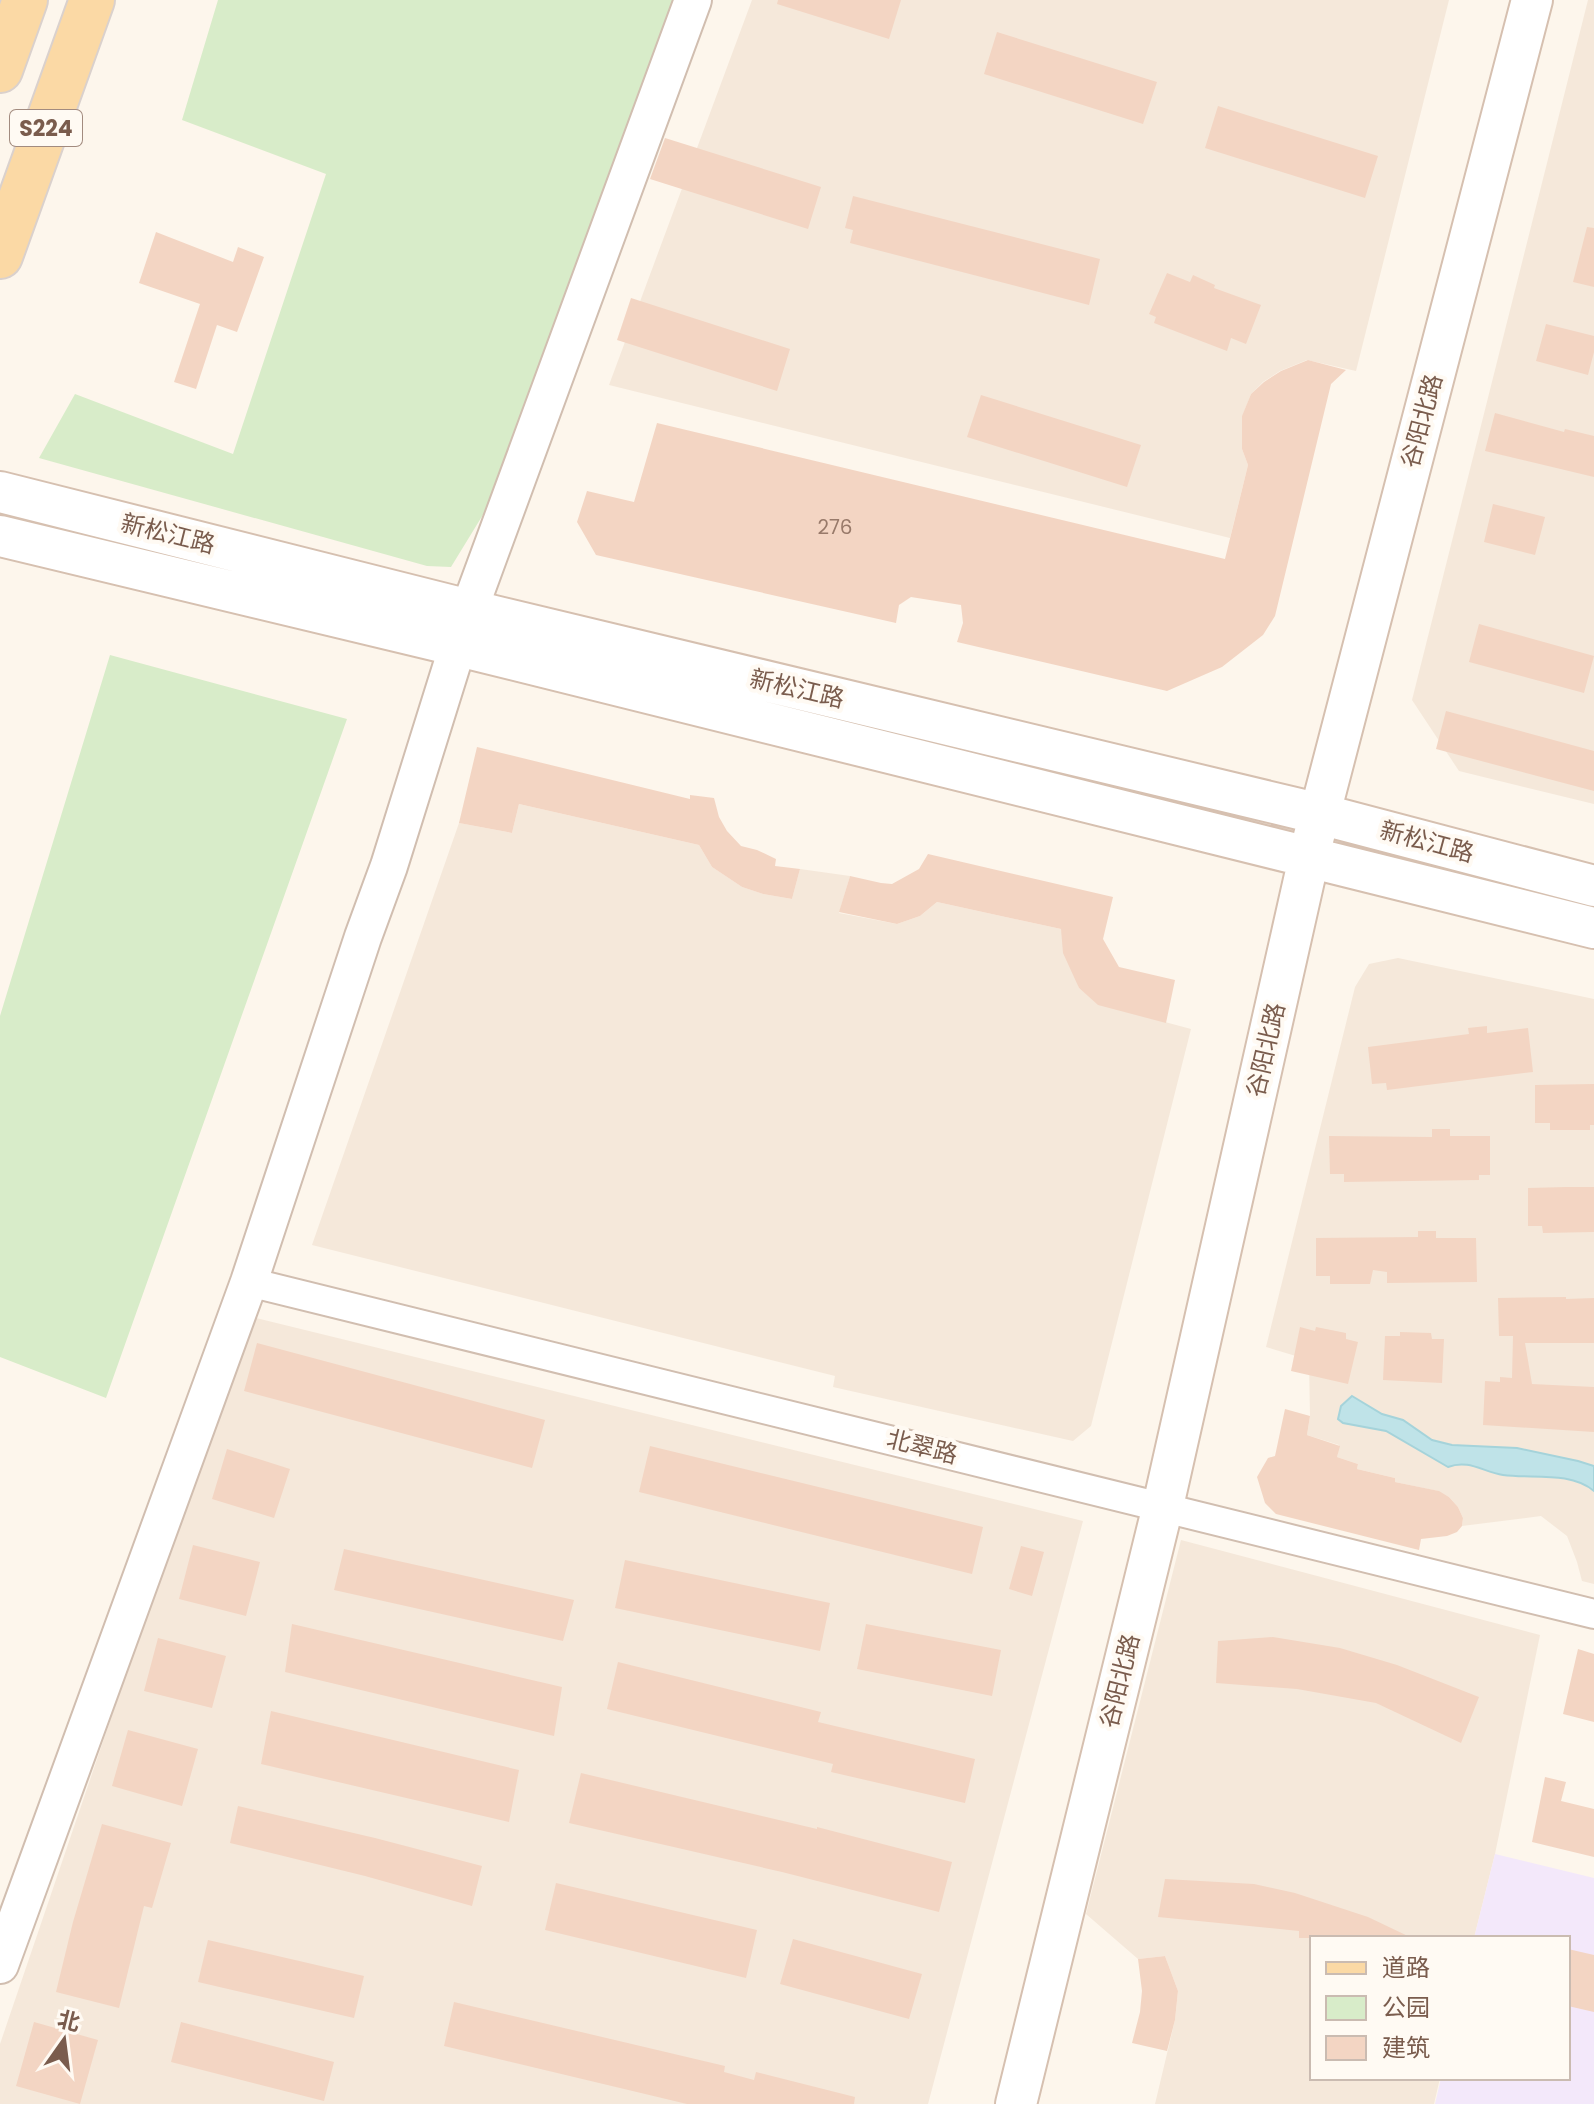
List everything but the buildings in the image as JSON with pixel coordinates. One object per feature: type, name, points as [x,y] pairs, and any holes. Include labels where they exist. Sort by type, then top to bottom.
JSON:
[{"type":"main road","points":[[0,70],[25,0]]},
{"type":"main road","name":"S224","points":[[0,256],[92,0]]},
{"type":"main road","name":"谷阳北路","points":[[1016,2104],[1163,1506],[1309,858],[1532,0]]},
{"type":"main road","name":"新松江路","points":[[0,492],[464,628],[1309,858],[1594,928]]},
{"type":"main road","name":"新松江路","points":[[0,536],[464,628],[1320,814],[1594,886]]},
{"type":"street","points":[[0,1965],[249,1282],[389,866],[464,628],[693,0]]},
{"type":"street","name":"北翠路","points":[[249,1282],[1594,1614]]},
{"type":"shaded area","points":[[752,0],[1449,0],[1356,371],[1307,360],[1280,371],[1251,394],[1242,417],[1242,449],[1248,465],[1230,538],[609,385]]},
{"type":"shaded area","points":[[1588,0],[1594,0],[1594,804],[1459,771],[1412,700]]},
{"type":"shaded area","points":[[519,804],[699,845],[712,867],[742,887],[763,894],[792,899],[800,869],[850,876],[839,913],[897,924],[920,916],[937,902],[1061,929],[1079,988],[1098,1004],[1191,1029],[1091,1426],[1073,1441],[833,1387],[835,1376],[312,1245],[459,823],[512,833]]},
{"type":"shaded area","points":[[1398,958],[1594,999],[1594,1584],[1582,1581],[1567,1536],[1541,1516],[1462,1526],[1463,1518],[1449,1497],[1438,1491],[1395,1482],[1395,1478],[1357,1469],[1358,1464],[1337,1457],[1339,1445],[1307,1435],[1310,1416],[1309,1360],[1266,1347],[1355,987],[1369,964]]},
{"type":"shaded area","points":[[248,1316],[1083,1521],[928,2104],[0,2104],[0,2044]]},
{"type":"shaded area","points":[[1181,1540],[1540,1635],[1495,1854],[1474,1936],[1310,1936],[1310,2080],[1440,2080],[1434,2104],[1155,2104],[1175,2020],[1178,1991],[1165,1956],[1138,1959],[1086,1914]]},
{"type":"shaded area","points":[[1495,1854],[1594,1878],[1594,2104],[1435,2104],[1441,2080],[1570,2080],[1570,1936],[1474,1936]]},
{"type":"green space","points":[[218,0],[677,0],[492,500],[451,567],[427,566],[39,458],[75,394],[233,454],[326,174],[182,120]]},
{"type":"green space","points":[[110,655],[347,719],[106,1398],[0,1357],[0,1016]]},
{"type":"water","points":[[1352,1396],[1382,1414],[1403,1420],[1432,1440],[1452,1445],[1517,1448],[1594,1466],[1594,1491],[1562,1478],[1503,1475],[1463,1464],[1448,1467],[1386,1431],[1343,1423],[1338,1419],[1341,1406]]}]
